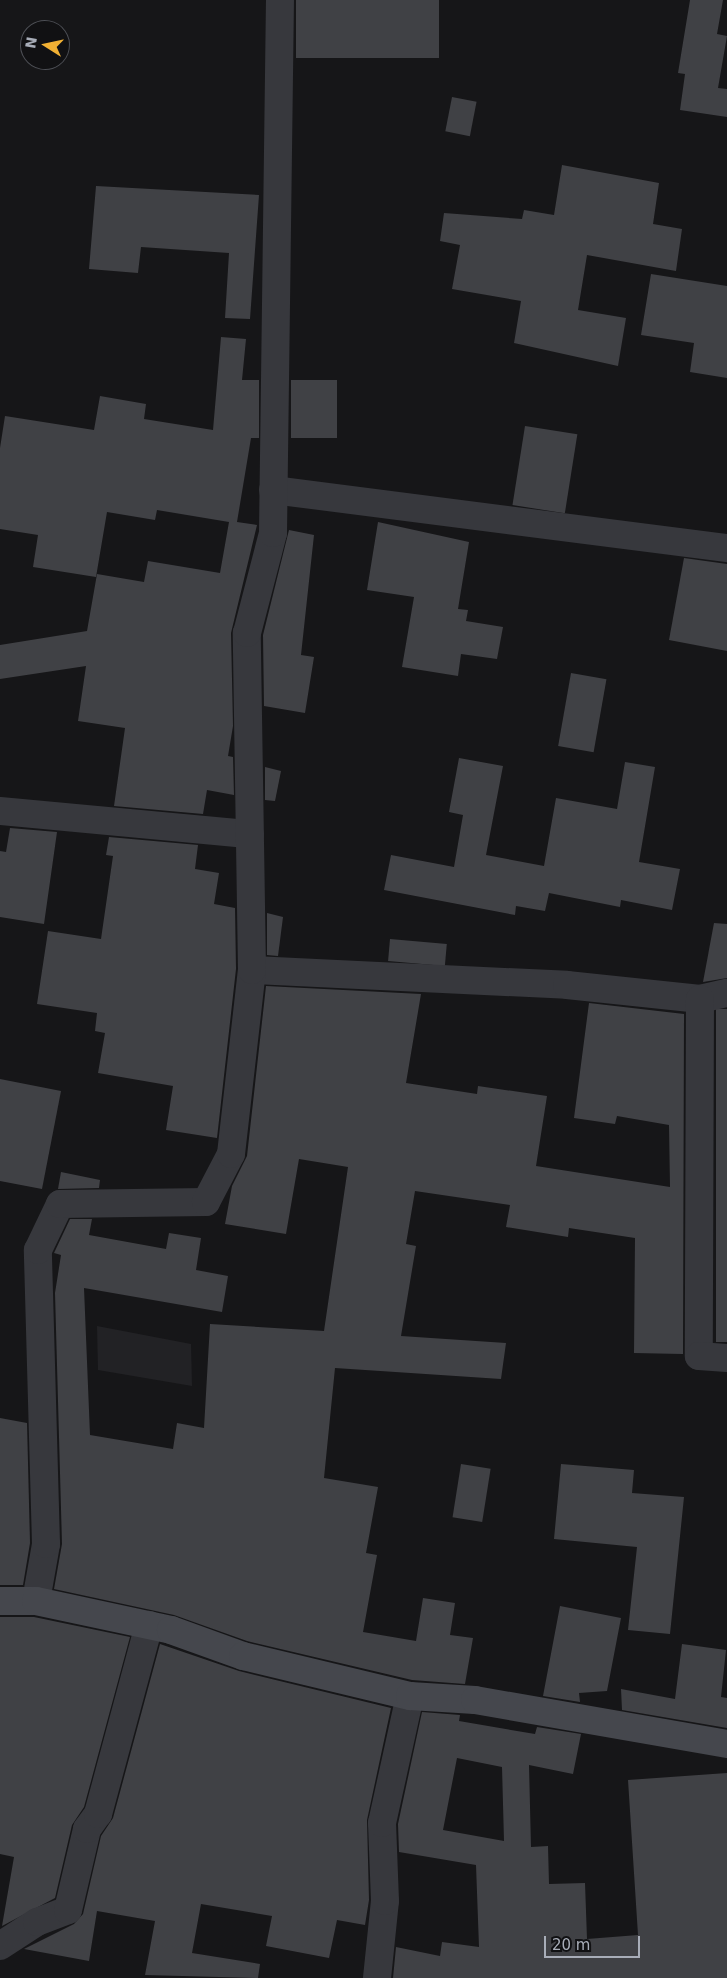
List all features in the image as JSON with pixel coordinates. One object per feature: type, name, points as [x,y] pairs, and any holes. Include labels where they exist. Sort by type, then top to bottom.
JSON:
[{"type":"street","points":[[36,1602],[46,1544],[38,1250],[60,1204],[206,1202],[231,1154],[252,970],[247,632],[273,533],[280,0]]},
{"type":"street","points":[[273,490],[727,548]]},
{"type":"street","points":[[0,811],[250,834]]},
{"type":"street","points":[[252,970],[567,985],[700,999],[727,993]]},
{"type":"street","points":[[700,999],[699,1356],[727,1358]]},
{"type":"street","points":[[0,1601],[36,1602],[149,1625],[243,1656],[410,1696],[475,1700],[727,1744]]},
{"type":"street","points":[[0,1946],[38,1922],[68,1910],[87,1829],[98,1814],[149,1625]]},
{"type":"street","points":[[377,1978],[386,1901],[382,1822],[410,1696]]},
{"type":"shaded area","points":[[97,1326],[191,1344],[192,1386],[98,1370]]},
{"type":"building","points":[[296,0],[439,0],[439,58],[296,58]]},
{"type":"building","points":[[690,0],[723,0],[717,34],[727,36],[718,88],[727,89],[727,117],[680,110],[685,74],[678,73]]},
{"type":"building","points":[[452,97],[477,102],[470,136],[445,131]]},
{"type":"building","points":[[562,165],[659,183],[653,224],[682,229],[676,271],[587,255],[578,310],[626,318],[618,366],[514,343],[521,301],[452,289],[460,245],[440,241],[444,213],[522,219],[524,210],[554,215]]},
{"type":"building","points":[[96,186],[259,195],[250,319],[225,318],[229,253],[141,247],[138,273],[89,269]]},
{"type":"building","points":[[651,274],[727,286],[727,378],[690,372],[694,343],[641,335]]},
{"type":"building","points":[[221,337],[246,339],[242,380],[259,380],[259,438],[251,438],[237,522],[257,525],[231,633],[233,726],[228,756],[233,757],[234,795],[207,790],[203,814],[114,806],[125,728],[78,721],[86,666],[0,679],[0,645],[87,631],[97,574],[144,582],[148,561],[220,573],[229,522],[157,510],[155,520],[107,512],[96,577],[33,567],[38,535],[0,529],[0,448],[5,416],[94,430],[100,396],[146,404],[144,419],[213,430]]},
{"type":"building","points":[[291,380],[337,380],[337,438],[291,438]]},
{"type":"building","points":[[525,426],[577,434],[565,513],[512,505]]},
{"type":"building","points":[[378,522],[469,542],[458,609],[468,610],[466,621],[503,627],[497,659],[461,654],[458,676],[402,667],[414,597],[367,590]]},
{"type":"building","points":[[289,530],[314,535],[301,655],[314,657],[305,713],[264,706],[263,635]]},
{"type":"building","points":[[684,558],[727,564],[727,651],[669,640]]},
{"type":"building","points":[[571,673],[606,679],[594,752],[558,746]]},
{"type":"building","points":[[459,758],[503,766],[486,855],[544,866],[556,798],[617,809],[625,762],[655,767],[639,862],[680,869],[672,910],[621,900],[620,907],[549,893],[545,911],[516,906],[515,915],[384,890],[391,855],[454,867],[463,815],[449,812]]},
{"type":"building","points":[[265,767],[281,771],[275,801],[265,800]]},
{"type":"building","points":[[10,828],[57,832],[44,924],[0,917],[0,851],[6,852]]},
{"type":"building","points":[[109,837],[198,845],[195,869],[219,873],[214,904],[235,908],[236,969],[217,1138],[166,1130],[173,1086],[98,1073],[105,1033],[95,1031],[97,1013],[37,1004],[48,931],[101,939],[113,856],[106,855]]},
{"type":"building","points":[[267,913],[283,917],[278,956],[267,955]]},
{"type":"building","points":[[714,923],[727,924],[727,978],[703,982]]},
{"type":"building","points":[[390,939],[447,944],[445,966],[388,961]]},
{"type":"building","points":[[266,986],[421,994],[406,1083],[477,1094],[478,1086],[547,1096],[536,1166],[670,1187],[669,1125],[617,1116],[615,1124],[574,1118],[589,1003],[684,1014],[683,1354],[634,1353],[635,1238],[569,1228],[568,1237],[506,1227],[510,1205],[415,1191],[406,1244],[416,1246],[401,1336],[506,1343],[501,1379],[335,1368],[324,1478],[378,1487],[366,1553],[377,1555],[363,1632],[416,1641],[423,1598],[455,1603],[450,1635],[473,1638],[465,1684],[412,1680],[247,1641],[174,1615],[54,1589],[62,1544],[55,1293],[61,1255],[54,1253],[70,1219],[92,1219],[89,1235],[166,1249],[169,1233],[201,1238],[196,1270],[228,1276],[222,1312],[84,1288],[90,1435],[173,1449],[177,1423],[204,1428],[210,1324],[324,1331],[348,1167],[299,1159],[286,1234],[225,1224],[232,1186],[247,1156]]},
{"type":"building","points":[[716,1009],[727,1009],[727,1342],[716,1342]]},
{"type":"building","points":[[0,1079],[61,1091],[42,1189],[0,1181]]},
{"type":"building","points":[[61,1172],[100,1180],[99,1188],[58,1189]]},
{"type":"building","points":[[0,1418],[27,1423],[30,1543],[23,1585],[0,1585]]},
{"type":"building","points":[[461,1464],[491,1469],[482,1522],[453,1517]]},
{"type":"building","points":[[561,1464],[634,1470],[632,1493],[684,1497],[670,1634],[628,1630],[637,1547],[554,1539]]},
{"type":"building","points":[[560,1606],[621,1618],[607,1691],[579,1693],[580,1702],[543,1696]]},
{"type":"building","points":[[0,1617],[34,1617],[130,1637],[84,1807],[72,1825],[55,1898],[2,1926],[14,1857],[0,1854]]},
{"type":"building","points":[[160,1644],[239,1671],[391,1708],[367,1820],[369,1900],[365,1925],[337,1920],[329,1958],[266,1946],[272,1916],[201,1904],[192,1953],[260,1964],[258,1978],[145,1975],[155,1921],[97,1911],[89,1961],[24,1949],[74,1924],[83,1914],[101,1836],[113,1818]]},
{"type":"building","points":[[682,1644],[726,1650],[721,1697],[727,1698],[727,1728],[622,1710],[621,1689],[675,1699]]},
{"type":"building","points":[[422,1712],[460,1715],[459,1721],[535,1734],[537,1727],[581,1734],[573,1774],[529,1765],[531,1847],[548,1846],[549,1884],[585,1883],[587,1939],[638,1935],[628,1780],[727,1773],[727,1978],[393,1978],[396,1947],[440,1956],[442,1942],[479,1947],[476,1865],[399,1852],[398,1824]],"holes":[[[457,1758],[502,1767],[504,1841],[443,1830]]]}]
